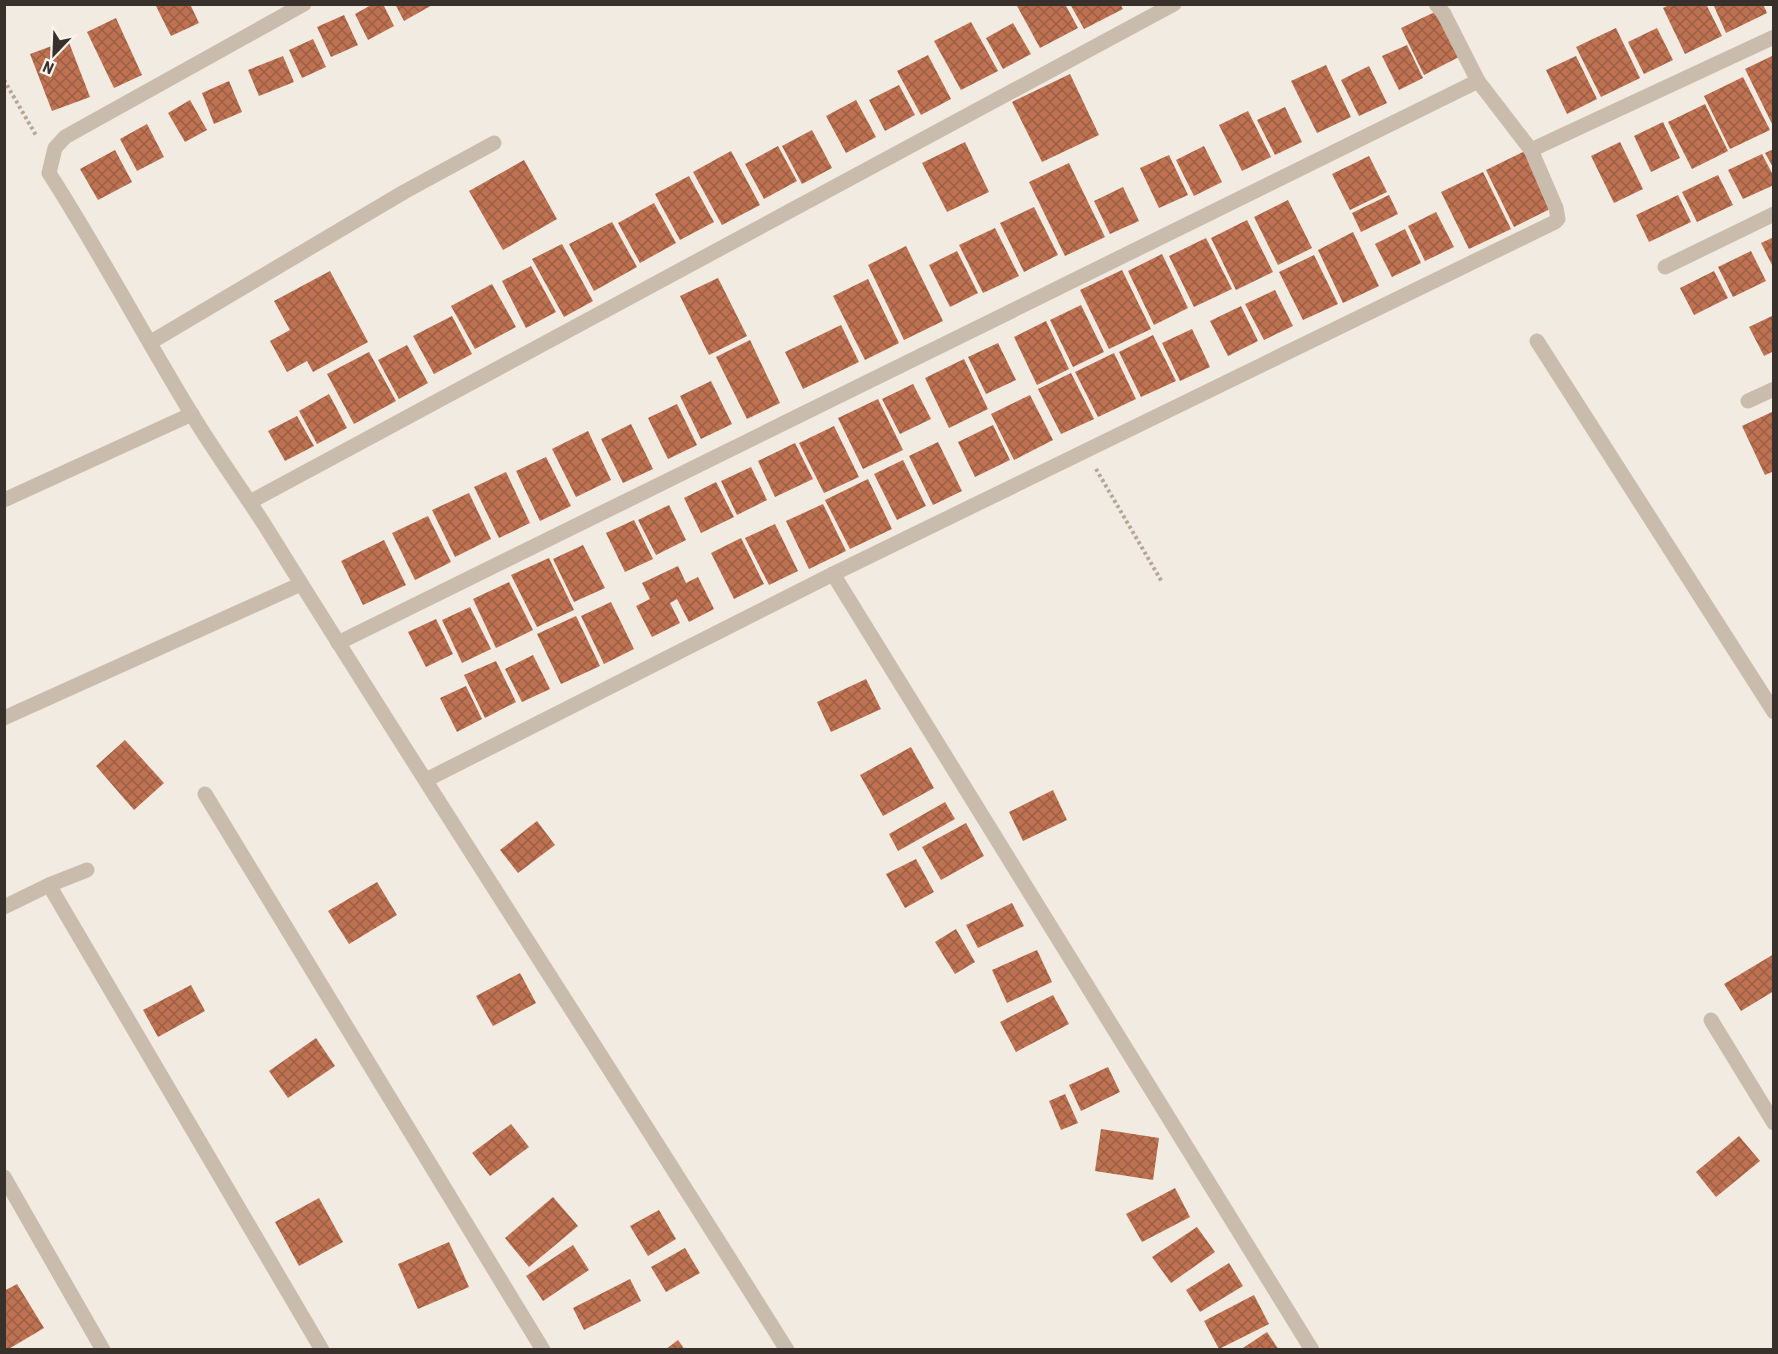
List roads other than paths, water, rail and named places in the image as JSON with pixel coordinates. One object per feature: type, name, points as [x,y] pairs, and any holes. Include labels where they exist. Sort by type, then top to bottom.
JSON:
[{"type":"street","points":[[304,4],[65,137],[55,148],[49,173],[192,414],[647,1125],[787,1350]]},
{"type":"street","points":[[250,502],[1174,4]]},
{"type":"street","points":[[426,780],[1084,450],[1556,222],[1558,219],[1556,208],[1531,150],[1478,81],[1436,4]]},
{"type":"street","points":[[1531,150],[1773,37]]},
{"type":"street","points":[[338,643],[1478,81]]},
{"type":"street","points":[[151,342],[404,192],[494,143]]},
{"type":"street","points":[[1665,267],[1773,214]]},
{"type":"street","points":[[1537,341],[1773,712]]},
{"type":"street","points":[[1748,401],[1773,389]]},
{"type":"street","points":[[4,500],[192,414]]},
{"type":"street","points":[[833,574],[1312,1350]]},
{"type":"street","points":[[4,718],[301,584]]},
{"type":"street","points":[[205,794],[543,1350]]},
{"type":"street","points":[[4,907],[87,870]]},
{"type":"street","points":[[49,885],[322,1350]]},
{"type":"street","points":[[1711,1020],[1773,1123]]},
{"type":"street","points":[[4,1177],[103,1350]]}]
